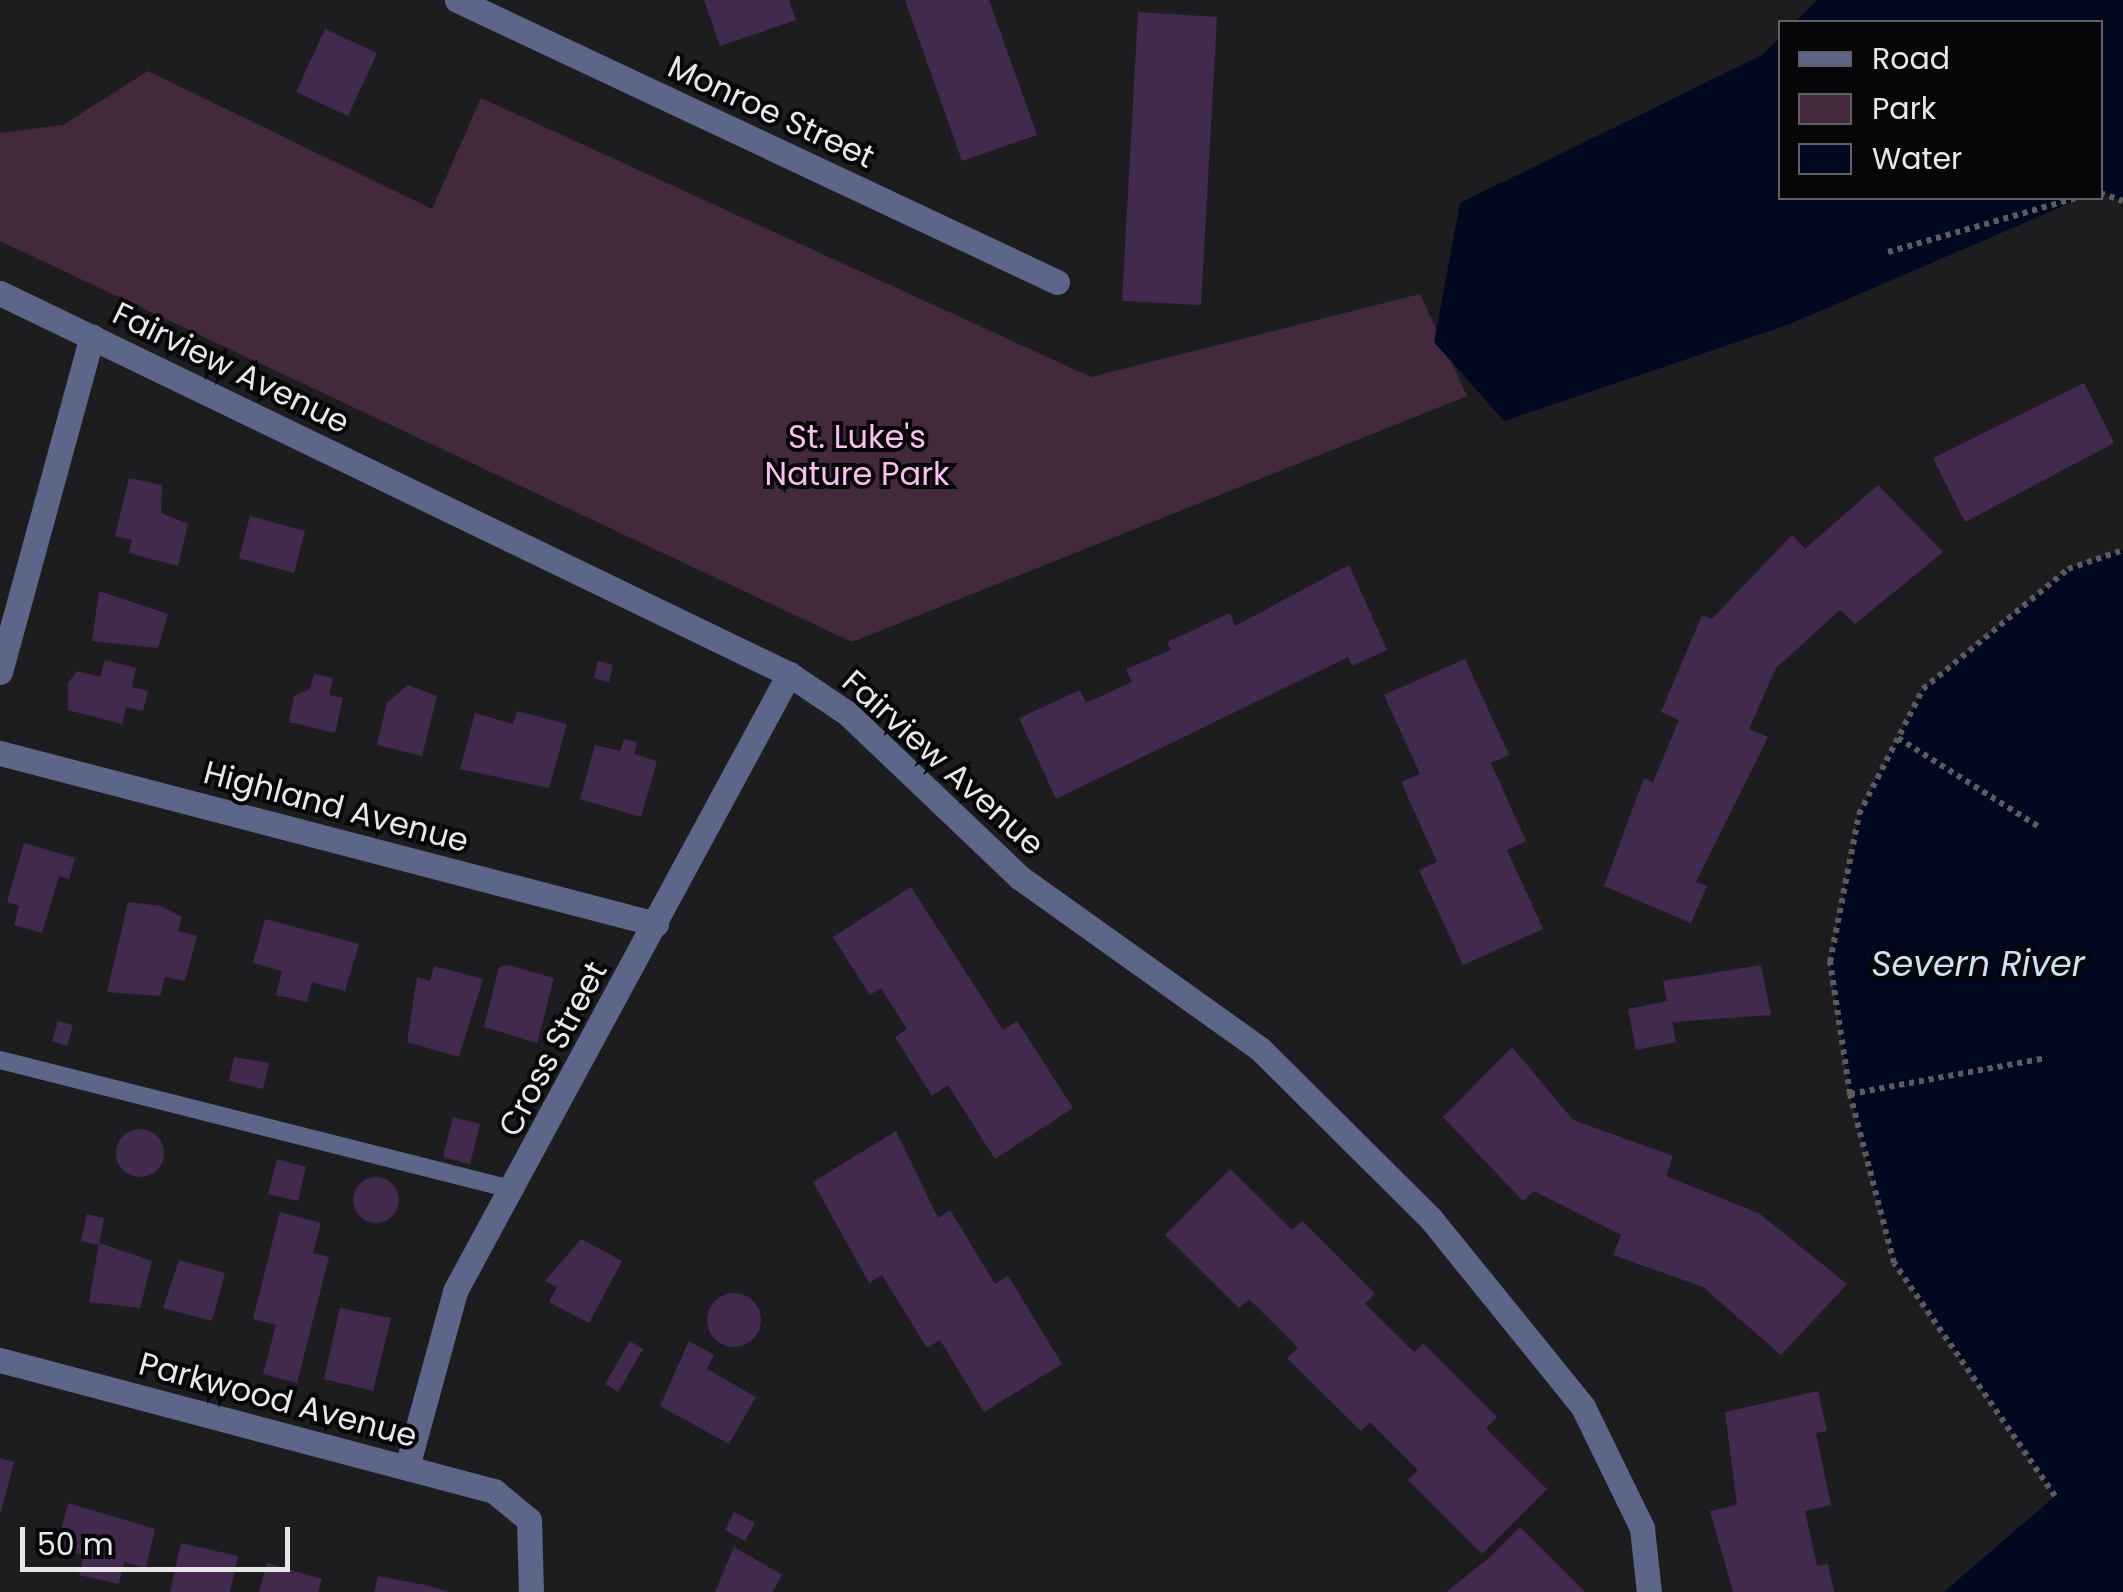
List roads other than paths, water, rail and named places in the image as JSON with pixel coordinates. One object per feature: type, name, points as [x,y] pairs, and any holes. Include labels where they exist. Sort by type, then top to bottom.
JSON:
[{"type":"street","name":"Monroe Street","points":[[457,0],[1057,282]]},
{"type":"street","name":"Fairview Avenue","points":[[0,293],[789,674],[847,713],[1019,878],[1260,1049],[1431,1219],[1583,1407],[1642,1528],[1649,1592]]},
{"type":"street","points":[[0,672],[92,336]]},
{"type":"street","name":"Cross Street","points":[[408,1467],[455,1291],[515,1190],[789,674]]},
{"type":"street","name":"Highland Avenue","points":[[0,753],[656,924]]},
{"type":"street","name":"Parkwood Avenue","points":[[0,1360],[494,1491],[530,1520],[531,1592]]},
{"type":"lane","points":[[0,1060],[515,1190]]},
{"type":"water","points":[[1817,0],[2123,0],[2123,201],[2103,194],[2103,20],[1797,20]]},
{"type":"water","points":[[1778,39],[1778,200],[2077,200],[1790,324],[1504,421],[1434,342],[1460,203],[1762,55]]},
{"type":"water","name":"Severn River","points":[[2123,550],[2123,1592],[1944,1592],[2055,1496],[1894,1263],[1850,1094],[1830,962],[1859,814],[1923,689],[2068,569]]},
{"type":"park label","name":"St. Luke's Nature Park","points":[[857,456]]}]
